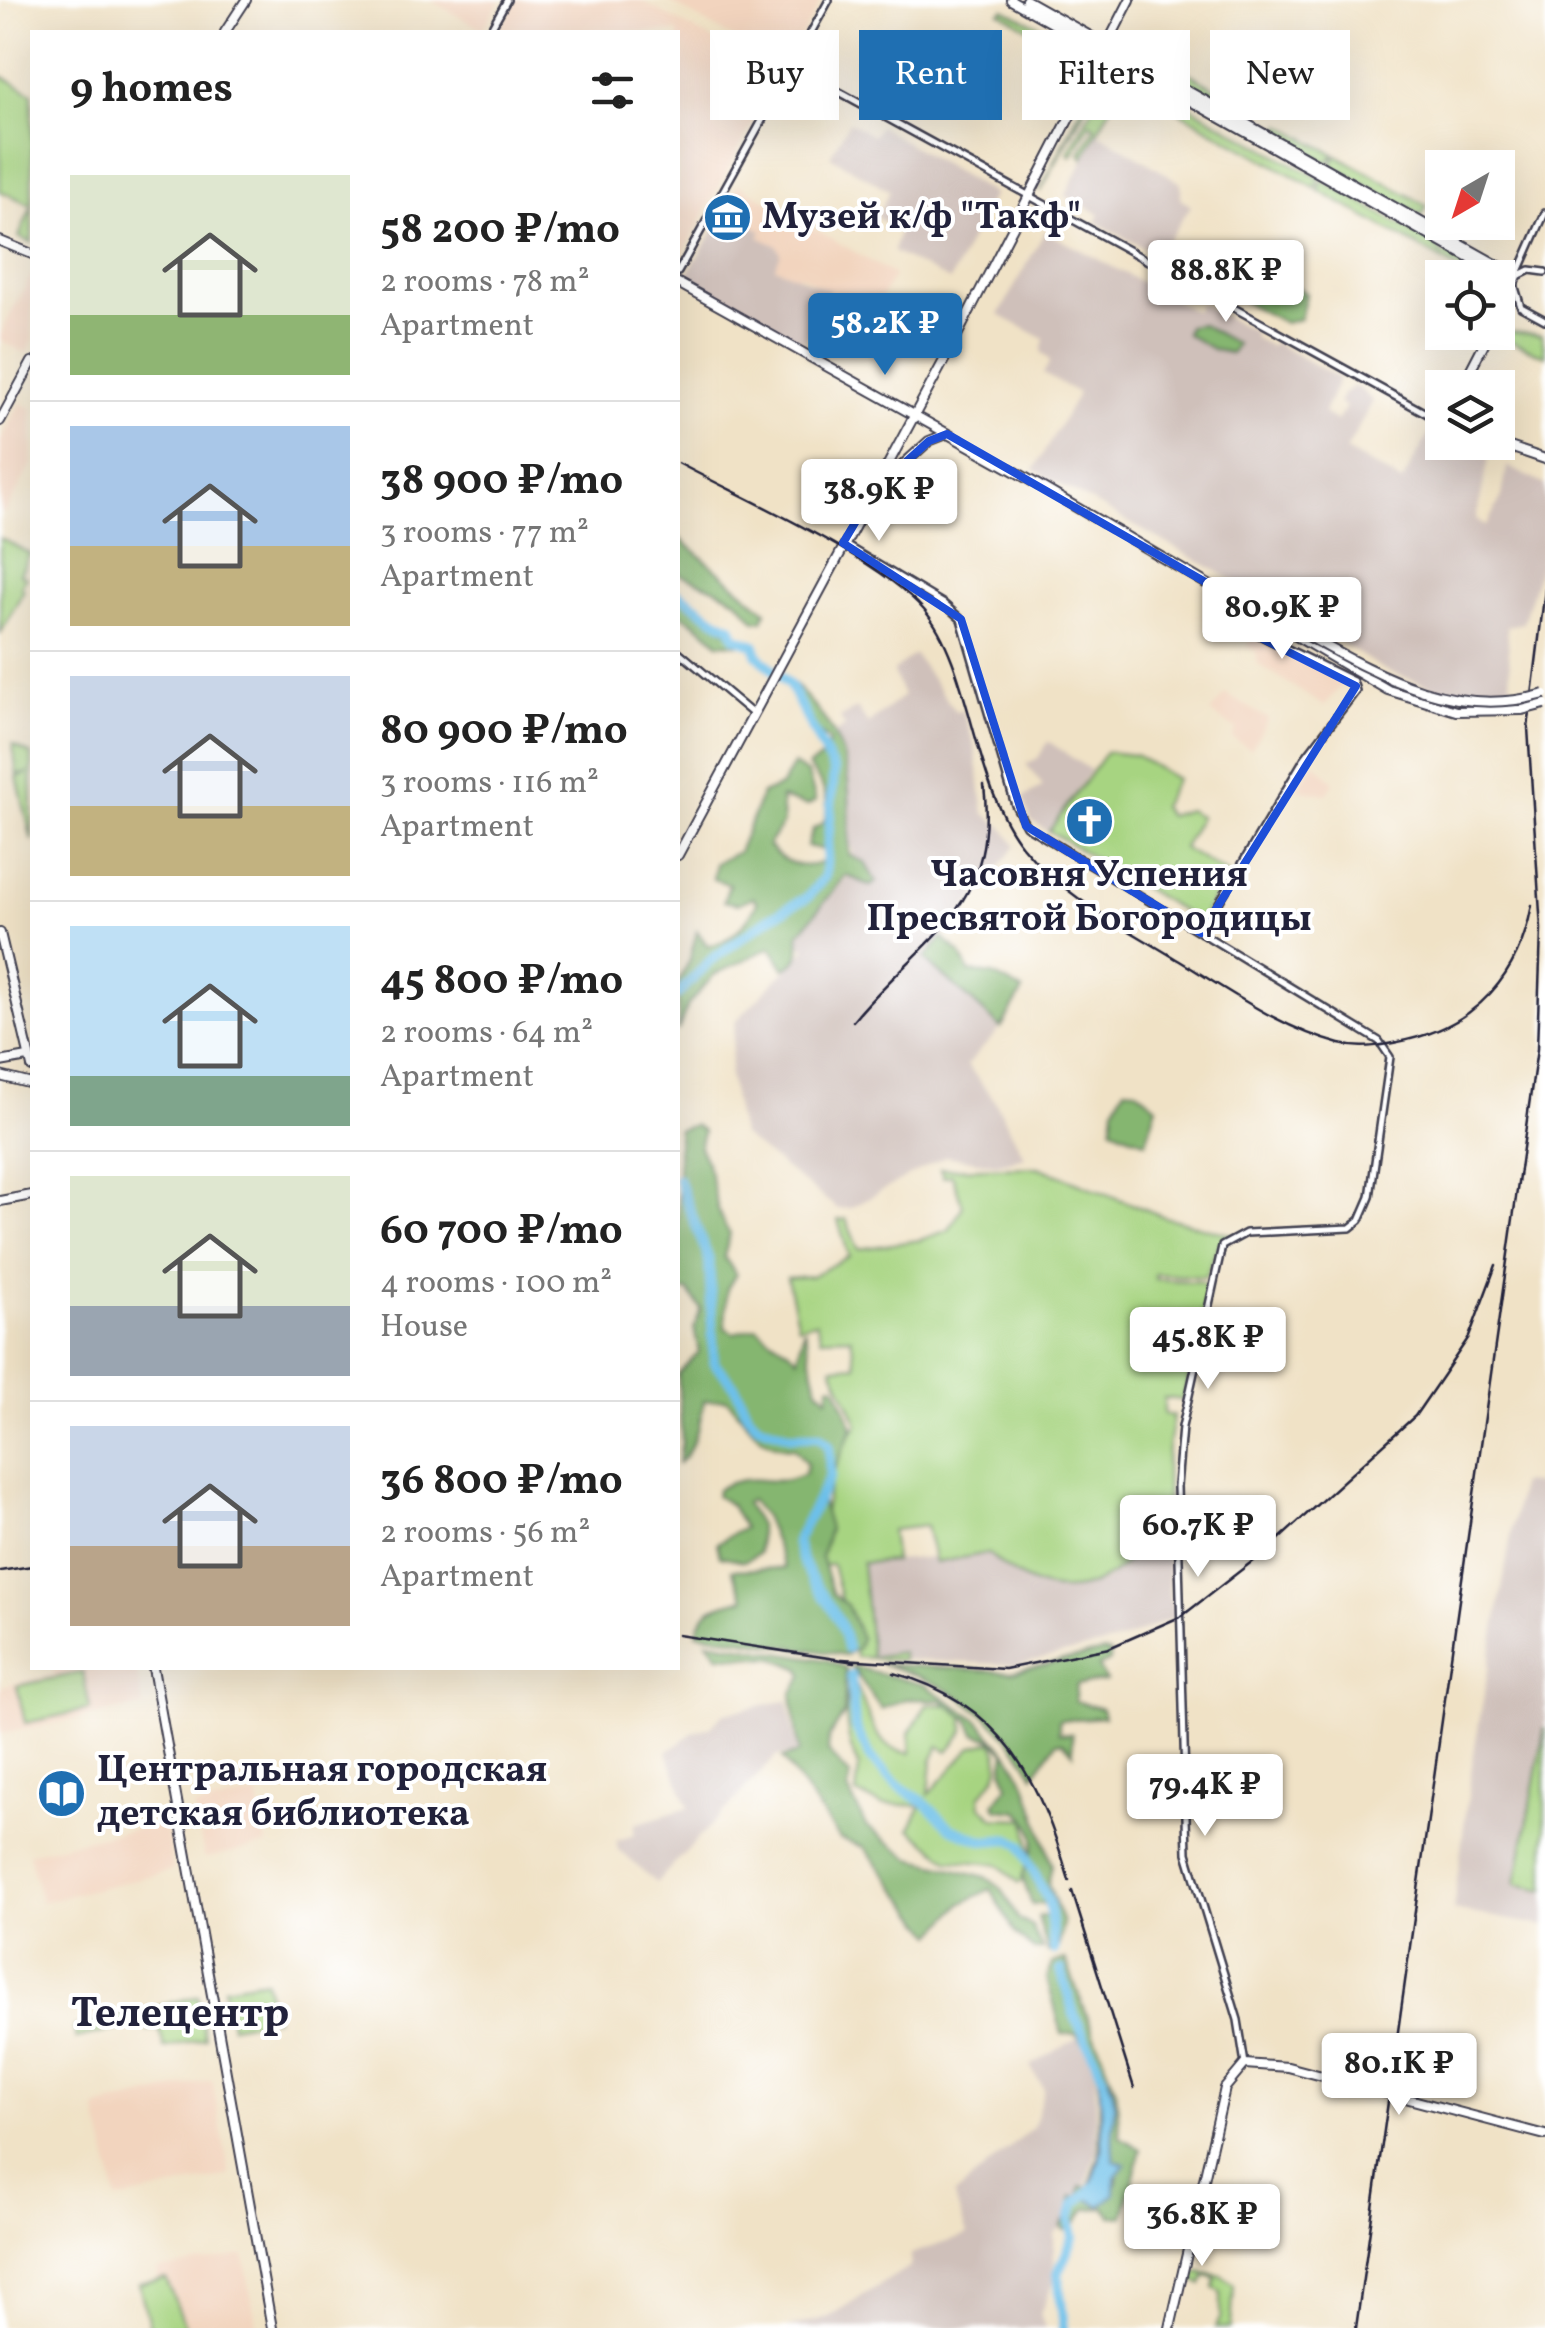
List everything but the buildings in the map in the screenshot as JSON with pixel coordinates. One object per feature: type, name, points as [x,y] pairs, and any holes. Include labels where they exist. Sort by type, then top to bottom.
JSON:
[{"type":"main road","points":[[226,30],[246,0]]},
{"type":"main road","points":[[1011,0],[1070,30]]},
{"type":"main road","points":[[1026,0],[1075,30]]},
{"type":"main road","points":[[1114,30],[1130,0]]},
{"type":"main road","points":[[1190,96],[1516,280]]},
{"type":"main road","points":[[680,851],[914,416],[1067,120]]},
{"type":"main road","points":[[0,241],[30,253]]},
{"type":"main road","points":[[680,284],[1417,702],[1476,713],[1545,707]]},
{"type":"main road","points":[[0,421],[30,366]]},
{"type":"main road","points":[[874,491],[929,441],[948,434]]},
{"type":"main road","points":[[1515,449],[1545,459]]},
{"type":"main road","points":[[1275,622],[1390,680],[1434,697],[1492,703],[1545,694]]},
{"type":"main road","points":[[0,933],[30,1056],[0,1062]]},
{"type":"main road","points":[[0,1076],[30,1084]]},
{"type":"main road","points":[[0,1201],[30,1195]]},
{"type":"main road","points":[[152,1670],[272,2328]]},
{"type":"main road","points":[[1170,2328],[1223,2095],[1233,2075],[1246,2064],[1288,2067],[1545,2135]]},
{"type":"street","points":[[490,30],[507,0]]},
{"type":"street","points":[[812,30],[829,0]]},
{"type":"street","points":[[839,92],[1425,413]]},
{"type":"street","points":[[680,268],[762,120]]},
{"type":"street","points":[[1521,307],[1516,280],[1545,213]]},
{"type":"street","points":[[1525,257],[1542,271]]},
{"type":"street","points":[[1516,280],[1542,271]]},
{"type":"street","points":[[1515,306],[1545,320]]},
{"type":"street","points":[[843,543],[944,604],[961,619],[1015,805],[1026,826],[1379,1040],[1388,1052],[1390,1067],[1370,1198],[1358,1222],[1347,1228],[1246,1233],[1226,1242],[1218,1256],[1182,1427],[1178,1486],[1187,1853],[1238,2020],[1246,2064]]},
{"type":"street","points":[[1201,933],[1304,759],[1350,701],[1356,686],[1335,670],[1249,630],[1244,622],[1249,607]]},
{"type":"street","points":[[680,653],[753,714]]},
{"type":"highlighted area","points":[[947,434],[1249,607],[1239,627],[1356,686],[1201,933],[1026,826],[961,619],[843,543],[874,491],[929,441]]},
{"type":"shaded area","points":[[430,0],[500,0],[483,30]]},
{"type":"shaded area","points":[[516,0],[640,0],[710,39],[710,120],[755,120],[680,258],[680,30],[499,30]]},
{"type":"shaded area","points":[[822,0],[805,30],[719,30],[671,3]]},
{"type":"shaded area","points":[[849,122],[873,136],[879,126],[993,194],[950,281],[893,252],[899,230],[876,217],[890,191],[830,156]]},
{"type":"shaded area","points":[[1098,132],[1181,183],[1181,199],[1191,206],[1157,256],[1096,222],[1100,214],[1065,196]]},
{"type":"shaded area","points":[[738,184],[894,275],[871,315],[799,274],[796,279],[774,266],[775,250],[759,236],[762,232],[723,211]]},
{"type":"shaded area","points":[[727,210],[762,231],[759,237],[777,246],[781,253],[775,267],[829,290],[830,296],[803,343],[685,277]]},
{"type":"shaded area","points":[[1045,231],[1195,311],[1200,303],[1255,332],[1253,337],[1270,346],[1273,342],[1339,378],[1324,413],[1337,421],[1346,407],[1339,403],[1343,394],[1353,386],[1361,390],[1373,401],[1346,451],[1402,482],[1425,441],[1425,460],[1489,460],[1476,519],[1486,526],[1502,496],[1507,466],[1545,485],[1545,542],[1540,566],[1523,623],[1507,626],[1512,695],[1456,695],[1384,670],[1305,620],[1034,470],[1078,393],[1043,374],[1050,361],[1041,352],[1044,339],[999,315]]},
{"type":"shaded area","points":[[30,277],[30,345],[26,353],[0,340]]},
{"type":"shaded area","points":[[21,403],[30,408],[30,468],[5,513],[0,512],[0,441]]},
{"type":"shaded area","points":[[1251,636],[1294,652],[1345,681],[1324,706],[1258,664],[1256,651],[1247,647]]},
{"type":"shaded area","points":[[914,654],[956,712],[962,710],[975,746],[984,813],[1003,827],[1016,846],[925,959],[1001,1028],[967,1065],[995,1101],[1025,1157],[997,1164],[945,1156],[851,1208],[838,1209],[741,1135],[729,1076],[735,1022],[806,949],[794,936],[850,874],[853,850],[845,837],[828,738],[845,727],[840,718],[857,708],[868,724],[903,696],[893,672]]},
{"type":"shaded area","points":[[1225,694],[1268,719],[1251,749],[1232,738],[1236,729],[1210,713]]},
{"type":"shaded area","points":[[1048,741],[1090,770],[1048,832],[1031,820],[1023,798],[1043,786],[1026,764],[1038,758]]},
{"type":"shaded area","points":[[1314,762],[1334,782],[1327,794],[1297,789]]},
{"type":"shaded area","points":[[1520,1483],[1545,1485],[1545,1728],[1516,1883],[1545,1890],[1545,1926],[1453,1910],[1473,1758]]},
{"type":"shaded area","points":[[1157,1522],[1167,1522],[1169,1596],[1176,1616],[1120,1641],[1016,1665],[856,1657],[832,1565],[933,1557],[935,1563],[988,1553],[1004,1568],[1060,1590],[1075,1589],[1103,1582],[1124,1567]]},
{"type":"shaded area","points":[[53,1670],[136,1670],[143,1706],[0,1734],[0,1687],[54,1675]]},
{"type":"shaded area","points":[[788,1700],[798,1753],[777,1756],[656,1883],[619,1850],[616,1841],[634,1835],[635,1824],[689,1808],[667,1752],[694,1732],[710,1727],[724,1713]]},
{"type":"shaded area","points":[[257,1795],[267,1845],[205,1858],[194,1808]]},
{"type":"shaded area","points":[[165,1822],[173,1870],[41,1902],[29,1853]]},
{"type":"shaded area","points":[[1079,2037],[1095,2059],[1097,2151],[1073,2223],[1054,2233],[1054,2282],[1040,2313],[1045,2328],[785,2328],[829,2317],[910,2266],[911,2254],[967,2235],[954,2196],[1033,2127],[1044,2089],[1030,2066]]},
{"type":"shaded area","points":[[212,2080],[230,2176],[117,2200],[96,2108]]},
{"type":"shaded area","points":[[244,2255],[257,2328],[149,2328],[138,2284],[158,2280],[157,2270]]},
{"type":"green space","points":[[1004,9],[1048,30],[1032,30],[1000,12]]},
{"type":"green space","points":[[1190,74],[1210,85],[1210,96],[1190,85]]},
{"type":"green space","points":[[0,75],[30,92],[30,204],[0,191]]},
{"type":"green space","points":[[1190,106],[1320,179],[1315,188],[1190,118]]},
{"type":"green space","points":[[1075,120],[1079,120],[1040,192]]},
{"type":"green space","points":[[1086,120],[1104,120],[1083,158],[1080,153],[1095,127],[1090,123],[1071,156],[1068,153]]},
{"type":"green space","points":[[1282,125],[1334,154],[1328,163],[1277,134]]},
{"type":"green space","points":[[1337,155],[1425,205],[1422,216],[1331,165]]},
{"type":"green space","points":[[1323,181],[1436,245],[1443,255],[1453,254],[1464,260],[1442,260],[1318,190]]},
{"type":"green space","points":[[30,210],[30,242],[19,237]]},
{"type":"green space","points":[[1266,280],[1294,285],[1306,294],[1300,319],[1285,323],[1244,302],[1255,284]]},
{"type":"green space","points":[[1201,324],[1236,344],[1231,353],[1214,350],[1186,334],[1188,326]]},
{"type":"green space","points":[[1515,332],[1542,335],[1545,356],[1515,343]]},
{"type":"green space","points":[[0,538],[30,554],[20,574],[26,577],[21,587],[24,590],[0,634]]},
{"type":"green space","points":[[680,539],[766,611],[763,621],[755,620],[740,603],[680,574]]},
{"type":"green space","points":[[680,599],[729,632],[737,644],[718,643],[680,613]]},
{"type":"green space","points":[[794,684],[828,725],[838,744],[848,781],[849,855],[865,863],[876,882],[871,886],[846,875],[799,934],[794,962],[784,968],[771,947],[714,975],[688,1005],[680,1026],[680,978],[689,962],[697,931],[707,945],[722,941],[743,924],[757,902],[753,897],[737,904],[724,901],[729,884],[713,879],[715,863],[738,852],[762,794],[781,786],[793,765],[808,774],[816,801],[807,806],[781,798],[783,823],[768,845],[788,862],[804,866],[828,859],[825,850],[807,846],[813,829],[824,822],[827,807],[822,786],[808,767],[825,755],[829,741],[809,726]]},
{"type":"green space","points":[[13,745],[30,754],[30,832],[17,777],[29,773],[17,775]]},
{"type":"green space","points":[[1106,752],[1135,755],[1176,779],[1161,807],[1168,816],[1188,810],[1200,817],[1183,848],[1227,874],[1200,922],[1049,831]]},
{"type":"green space","points":[[942,938],[960,953],[969,972],[993,975],[1023,991],[1001,1028],[925,959]]},
{"type":"green space","points":[[1125,1088],[1136,1089],[1157,1106],[1146,1142],[1112,1128],[1114,1107]]},
{"type":"green space","points":[[694,1125],[703,1131],[699,1148],[730,1233],[724,1257],[736,1274],[727,1289],[725,1328],[734,1333],[757,1327],[798,1358],[804,1328],[818,1388],[828,1398],[830,1385],[836,1386],[853,1427],[821,1501],[829,1529],[821,1557],[833,1595],[847,1605],[861,1638],[858,1648],[845,1655],[697,1633],[708,1611],[745,1598],[732,1570],[785,1568],[764,1516],[750,1500],[745,1503],[759,1525],[759,1553],[744,1561],[720,1556],[717,1543],[744,1528],[731,1505],[716,1496],[717,1489],[742,1480],[792,1479],[804,1474],[807,1464],[794,1448],[763,1439],[727,1399],[704,1401],[692,1444],[680,1461],[680,1372],[699,1352],[694,1328],[701,1309],[688,1291],[680,1291],[680,1129]]},
{"type":"green space","points":[[1038,1167],[1165,1217],[1232,1235],[1218,1246],[1206,1277],[1155,1274],[1155,1279],[1200,1282],[1208,1288],[1183,1400],[1164,1398],[1164,1414],[1173,1416],[1166,1462],[1167,1522],[1157,1522],[1122,1566],[1102,1580],[1081,1588],[1059,1589],[1036,1584],[1012,1572],[988,1553],[935,1563],[926,1526],[891,1530],[895,1561],[862,1563],[871,1657],[902,1652],[902,1660],[856,1657],[832,1565],[813,1566],[833,1474],[858,1424],[832,1367],[856,1365],[851,1337],[821,1338],[816,1322],[798,1326],[787,1278],[812,1276],[849,1256],[838,1220],[846,1219],[858,1249],[920,1240],[949,1230],[963,1206],[952,1175],[943,1177],[940,1169]]},
{"type":"green space","points":[[707,1641],[827,1660],[846,1668],[844,1714],[829,1737],[828,1751],[850,1776],[848,1790],[866,1826],[911,1858],[986,1877],[1002,1889],[1019,1920],[1032,1926],[1042,1949],[1034,1950],[1015,1933],[991,1889],[961,1904],[934,1935],[864,1847],[840,1839],[782,1758],[799,1753],[792,1694],[803,1676],[801,1669],[775,1658],[718,1655]]},
{"type":"green space","points":[[1104,1652],[1110,1654],[1110,1661],[1098,1667],[1106,1681],[1076,1685],[1075,1701],[1102,1709],[1104,1717],[1059,1720],[1059,1733],[1072,1734],[1073,1753],[1063,1742],[1057,1742],[1034,1775],[1005,1734],[969,1703],[928,1680],[881,1664],[1011,1672]]},
{"type":"green space","points":[[851,1666],[925,1685],[977,1719],[1011,1757],[1027,1786],[1052,1865],[1048,1884],[1063,1923],[1058,1948],[1048,1952],[1038,1917],[1048,1915],[1045,1903],[1032,1905],[1022,1877],[1034,1844],[1032,1828],[1019,1811],[998,1809],[994,1804],[1008,1786],[1003,1769],[1006,1753],[991,1738],[975,1734],[968,1719],[941,1700],[906,1699],[881,1709]]},
{"type":"green space","points":[[83,1672],[90,1709],[25,1723],[17,1686]]},
{"type":"green space","points":[[851,1676],[878,1734],[896,1749],[911,1753],[910,1733],[927,1704],[947,1705],[964,1716],[964,1731],[948,1751],[939,1746],[932,1761],[929,1794],[972,1747],[992,1741],[999,1764],[980,1796],[981,1806],[995,1818],[1026,1819],[1033,1874],[1019,1883],[998,1864],[949,1860],[910,1829],[922,1805],[882,1805],[856,1794],[859,1767],[847,1723]]},
{"type":"green space","points":[[1545,1728],[1545,1890],[1516,1884]]},
{"type":"green space","points":[[1065,1959],[1116,2090],[1120,2137],[1141,2149],[1123,2217],[1112,2216],[1105,2208],[1086,2209],[1073,2227],[1065,2230],[1061,2227],[1070,2213],[1072,2196],[1079,2196],[1081,2186],[1089,2187],[1099,2157],[1100,2095],[1096,2058],[1076,2034],[1062,2034],[1047,1979],[1053,1963]],"holes":[[[1098,2070],[1113,2103],[1112,2153],[1117,2179],[1114,2190],[1098,2205],[1083,2194],[1095,2177],[1100,2159],[1102,2089]]]},
{"type":"green space","points":[[265,1980],[275,2018],[231,2026],[224,1987]]},
{"type":"green space","points":[[198,1996],[205,2038],[164,2048],[159,2028],[148,2030],[146,2022],[76,2039],[74,2028]]},
{"type":"green space","points":[[1199,2272],[1222,2276],[1234,2285],[1231,2328],[1215,2328],[1221,2317],[1221,2292],[1214,2288],[1216,2278],[1205,2276],[1202,2285],[1192,2279]]},
{"type":"green space","points":[[166,2279],[186,2328],[150,2328],[139,2284]]},
{"type":"water","points":[[1099,2065],[1114,2101],[1114,2160],[1126,2164],[1115,2177],[1115,2194],[1101,2206],[1083,2196],[1093,2181],[1101,2149]]},
{"type":"waterway","points":[[680,594],[731,627],[735,637],[755,645],[757,654],[790,686],[834,771],[825,876],[808,897],[771,917],[711,960],[680,992]]},
{"type":"waterway","points":[[680,1184],[709,1260],[714,1363],[735,1386],[748,1415],[758,1425],[791,1436],[819,1436],[829,1445],[830,1476],[796,1541],[808,1572],[838,1619],[847,1648]]},
{"type":"waterway","points":[[851,1676],[855,1727],[871,1758],[897,1785],[924,1802],[951,1828],[984,1841],[1011,1839],[1021,1845],[1049,1903],[1054,1950]]},
{"type":"waterway","points":[[1061,1970],[1074,2014],[1103,2076]]},
{"type":"waterway","points":[[1064,2328],[1058,2273],[1073,2238],[1070,2219],[1075,2204],[1093,2188]]},
{"type":"railway","points":[[680,464],[843,549],[903,590],[940,633],[993,791],[1022,846],[1055,880],[1092,908],[1275,1018],[1318,1037],[1357,1047],[1390,1044],[1432,1032],[1474,1009],[1491,993],[1517,953],[1532,905]]},
{"type":"railway","points":[[1356,2328],[1537,1049],[1541,929],[1528,728],[1545,589]]},
{"type":"railway","points":[[853,1021],[929,942],[967,892],[980,863],[986,828],[984,785]]},
{"type":"railway","points":[[842,1659],[1005,1669],[1109,1648],[1182,1616],[1267,1550],[1415,1416],[1469,1337],[1496,1265]]},
{"type":"railway","points":[[0,1571],[30,1566]]},
{"type":"railway","points":[[680,1635],[855,1662]]},
{"type":"railway","points":[[894,1673],[931,1686],[963,1704],[1011,1750],[1045,1810],[1069,1880]]},
{"type":"railway","points":[[1072,1891],[1134,2088]]},
{"type":"place","name":"Музей к/ф \"Такф\"","points":[[727,218]]},
{"type":"place","name":"Часовня Успения Пресвятой Богородицы","points":[[1089,822]]},
{"type":"place","name":"Центральная городская детская библиотека","points":[[62,1793]]},
{"type":"district","name":"Телецентр","points":[[180,2015]]}]
